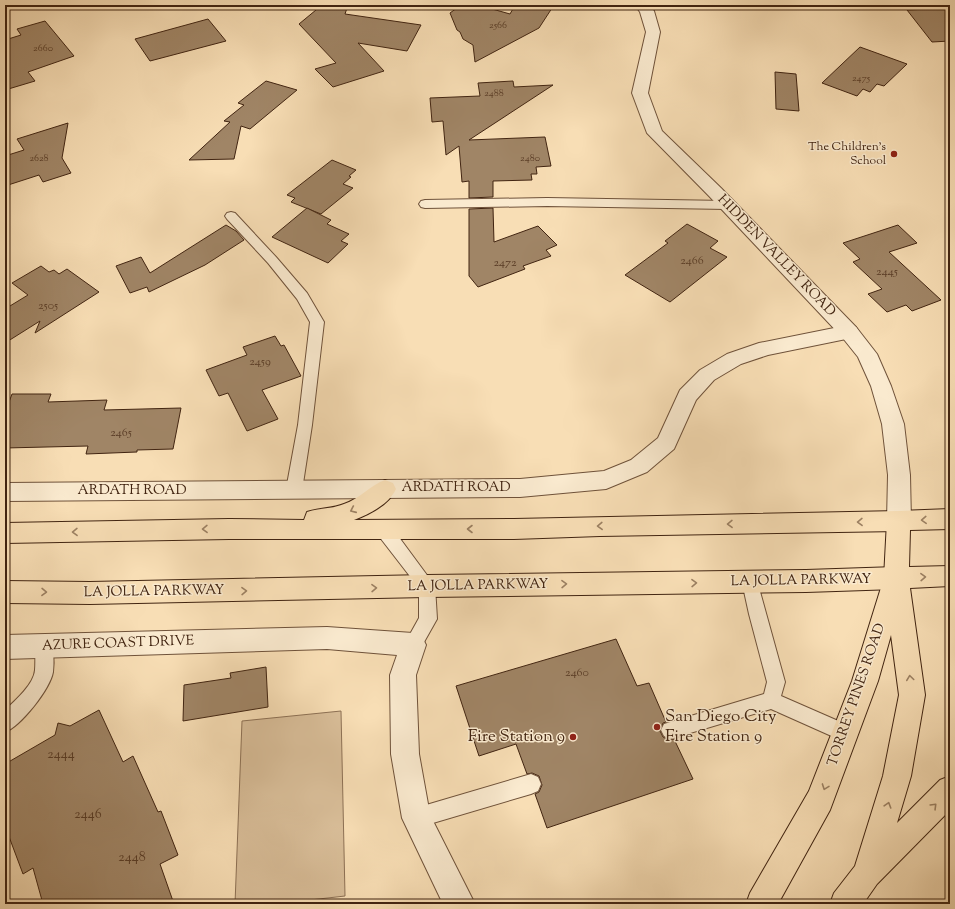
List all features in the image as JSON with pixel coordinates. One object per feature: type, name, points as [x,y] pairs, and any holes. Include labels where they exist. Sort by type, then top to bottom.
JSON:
[{"type":"main road","points":[[229,529],[339,516],[368,504],[385,489]]},
{"type":"main road","points":[[5,533],[229,529],[384,530],[899,521],[950,518]]},
{"type":"main road","name":"TORREY PINES ROAD","points":[[761,904],[820,800],[865,681],[896,578],[899,521]]},
{"type":"main road","name":"LA JOLLA PARKWAY","points":[[5,592],[90,593],[338,589],[427,586],[750,582],[950,576]]},
{"type":"main road","points":[[867,874],[897,776],[912,695],[896,578]]},
{"type":"main road","points":[[845,904],[867,874],[950,790]]},
{"type":"street","name":"HIDDEN VALLEY ROAD","points":[[642,5],[647,11],[653,32],[640,93],[655,133],[727,205],[849,332],[867,354],[881,386],[893,424],[899,475],[899,521]]},
{"type":"street","name":"ARDATH ROAD","points":[[5,492],[520,488],[606,480],[639,466],[666,443],[687,396],[708,375],[734,359],[766,348],[849,332]]},
{"type":"street","name":"AZURE COAST DRIVE","points":[[5,647],[326,638],[413,645]]},
{"type":"street","points":[[413,645],[403,675],[405,754],[416,818],[456,899],[460,904]]},
{"type":"lane","points":[[425,204],[547,202],[727,205]]},
{"type":"lane","points":[[231,216],[272,260],[302,296],[317,322],[305,425],[294,490]]},
{"type":"lane","points":[[384,530],[427,586],[428,619],[413,645]]},
{"type":"lane","points":[[750,582],[757,614],[776,682],[770,700]]},
{"type":"lane","points":[[5,724],[30,698],[44,673],[44,647]]},
{"type":"lane","points":[[670,730],[770,700],[845,734]]},
{"type":"lane","points":[[416,818],[531,784]]},
{"type":"shaded area","points":[[341,711],[345,896],[275,904],[235,904],[242,721]]},
{"type":"building","points":[[322,5],[348,5],[345,14],[421,25],[407,51],[358,43],[384,71],[333,87],[315,69],[336,63],[299,24]]},
{"type":"building","points":[[461,5],[478,5],[510,14],[514,7],[517,7],[518,5],[554,5],[539,28],[475,62],[473,45],[463,39],[460,32],[457,30],[450,13]]},
{"type":"building","points":[[950,8],[950,41],[932,42],[907,10]]},
{"type":"building","points":[[208,19],[226,41],[150,61],[135,39]]},
{"type":"building","points":[[45,21],[74,56],[28,72],[35,81],[5,90],[5,40],[21,35],[17,29]]},
{"type":"building","points":[[860,47],[907,64],[884,86],[877,84],[870,92],[863,89],[857,96],[822,83]]},
{"type":"building","points":[[775,72],[796,74],[799,111],[776,109]]},
{"type":"building","points":[[266,81],[297,90],[250,129],[241,126],[234,159],[189,160],[230,122],[224,121],[244,105],[238,103]]},
{"type":"building","points":[[513,81],[514,87],[553,85],[469,140],[545,137],[551,166],[536,167],[537,174],[531,174],[532,180],[493,181],[493,197],[469,198],[469,181],[462,182],[459,146],[446,155],[443,121],[432,122],[430,98],[480,96],[478,83]]},
{"type":"building","points":[[68,123],[62,158],[71,173],[43,182],[39,175],[5,186],[5,156],[24,150],[17,139]]},
{"type":"building","points":[[332,160],[356,170],[343,184],[353,188],[321,214],[291,202],[295,198],[287,195]]},
{"type":"building","points":[[307,208],[331,220],[327,224],[349,234],[341,241],[348,244],[328,263],[272,237]]},
{"type":"building","points":[[493,208],[494,242],[538,226],[557,245],[546,250],[551,256],[523,266],[525,269],[478,287],[469,276],[469,209]]},
{"type":"building","points":[[687,224],[718,241],[710,248],[727,257],[670,302],[625,275],[668,243],[665,241]]},
{"type":"building","points":[[226,225],[236,231],[244,240],[205,265],[149,292],[147,287],[130,293],[116,266],[141,257],[150,273]]},
{"type":"building","points":[[898,225],[917,243],[889,252],[941,300],[912,311],[906,305],[887,312],[868,294],[882,289],[853,262],[860,259],[843,243]]},
{"type":"building","points":[[41,266],[49,272],[54,270],[59,274],[67,269],[99,292],[35,333],[40,321],[5,343],[5,309],[28,295],[12,283]]},
{"type":"building","points":[[275,336],[281,346],[284,345],[301,376],[262,390],[278,419],[247,431],[228,393],[219,396],[206,370],[247,355],[243,347]]},
{"type":"building","points":[[12,394],[51,394],[48,402],[107,400],[104,410],[181,408],[173,449],[86,454],[88,446],[5,448],[5,413]]},
{"type":"building","name":"Fire Station 9","points":[[616,639],[637,686],[649,683],[666,722],[663,723],[660,731],[663,737],[669,740],[674,739],[693,779],[547,828],[535,794],[539,792],[542,785],[539,776],[532,773],[527,774],[516,744],[479,756],[456,686]]},
{"type":"building","points":[[266,667],[268,707],[183,721],[184,685],[231,678],[230,673]]},
{"type":"building","points":[[99,710],[123,762],[133,756],[158,812],[161,811],[178,855],[160,864],[174,904],[43,904],[33,868],[23,874],[5,826],[5,764],[55,735],[58,723],[70,726]]},
{"type":"place","name":"The Children's School","points":[[894,154]]},
{"type":"place","name":"San Diego City Fire Station 9","points":[[657,727]]},
{"type":"place","name":"Fire Station 9","points":[[573,737]]}]
